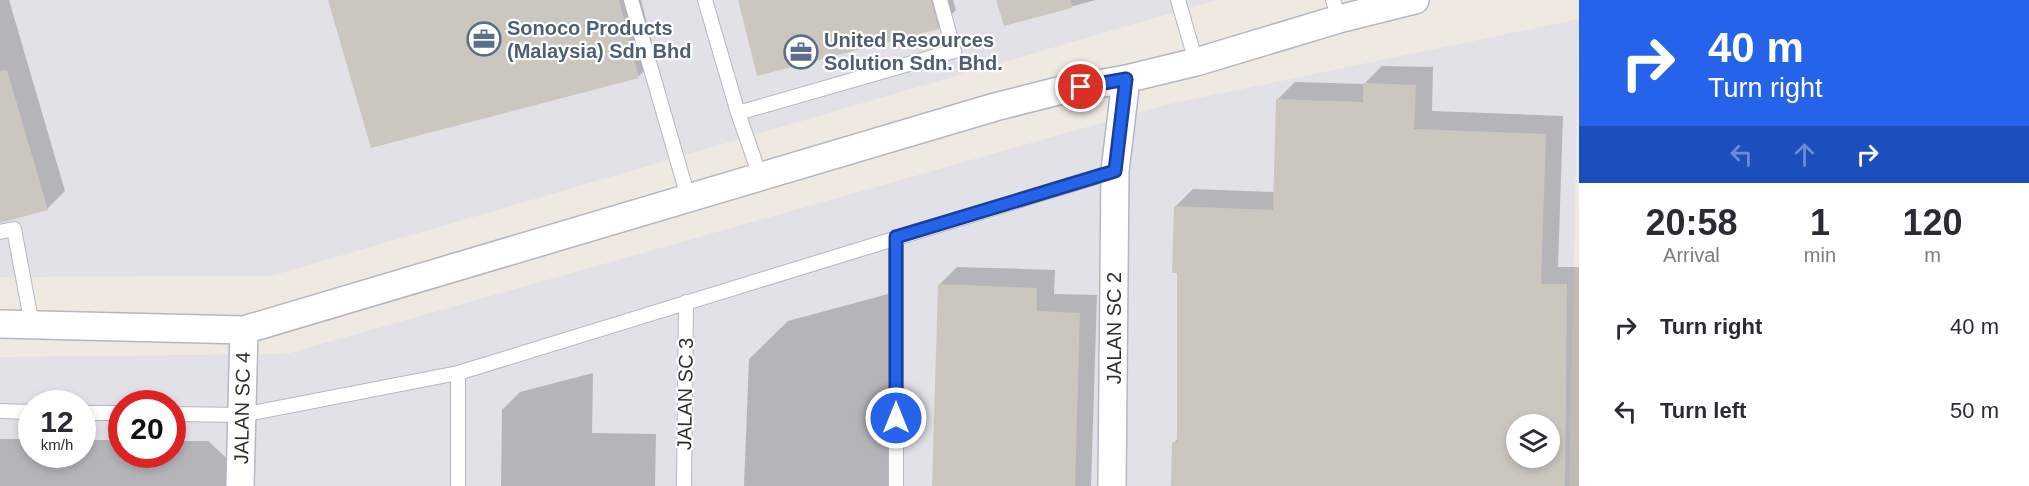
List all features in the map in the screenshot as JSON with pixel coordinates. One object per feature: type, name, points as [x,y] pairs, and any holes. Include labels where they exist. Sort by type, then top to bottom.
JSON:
[{"type":"street","points":[[0,324],[244,330],[995,107],[1058,91],[1126,79],[1196,62],[1336,10],[1415,0]]},
{"type":"street","name":"JALAN SC 2","points":[[1112,486],[1115,171],[1126,79]]},
{"type":"street","name":"JALAN SC 4","points":[[240,486],[244,330]]},
{"type":"lane","points":[[631,0],[688,197]]},
{"type":"lane","points":[[705,0],[738,113],[760,176]]},
{"type":"lane","points":[[738,113],[954,51],[940,0]]},
{"type":"lane","points":[[1178,0],[1196,62]]},
{"type":"lane","points":[[186,414],[242,415],[458,373],[1115,171]]},
{"type":"lane","points":[[0,232],[14,229],[32,325]]},
{"type":"lane","points":[[896,237],[896,486]]},
{"type":"lane","name":"JALAN SC 3","points":[[684,486],[686,302]]},
{"type":"lane","points":[[458,373],[458,486]]},
{"type":"lane","points":[[0,411],[18,412]]},
{"type":"shaded area","points":[[0,0],[1216,0],[271,276],[0,277]]},
{"type":"shaded area","points":[[1579,19],[1569,486],[0,486],[0,357],[286,354],[1165,105]]},
{"type":"building","name":"Sonoco Products (Malaysia) Sdn Bhd","points":[[328,0],[619,0],[639,78],[371,148]]},
{"type":"building","name":"United Resources Solution Sdn. Bhd.","points":[[738,0],[931,0],[939,29],[757,76]]},
{"type":"building","points":[[996,0],[1071,0],[1072,8],[1004,26]]},
{"type":"building","points":[[7,70],[48,210],[0,223],[0,71]]},
{"type":"building","points":[[1363,83],[1416,85],[1414,129],[1546,134],[1541,284],[1567,284],[1565,486],[1171,486],[1172,442],[1177,442],[1177,273],[1172,273],[1174,206],[1273,210],[1276,99],[1363,102]]},
{"type":"building","points":[[938,284],[1037,288],[1037,311],[1080,313],[1075,486],[932,486]]},
{"type":"place","name":"Sonoco Products (Malaysia) Sdn Bhd","points":[[484,39]]},
{"type":"place","name":"United Resources Solution Sdn. Bhd.","points":[[801,52]]},
{"type":"route","points":[[896,418],[896,237],[1115,171],[1126,79],[1081,87]]}]
